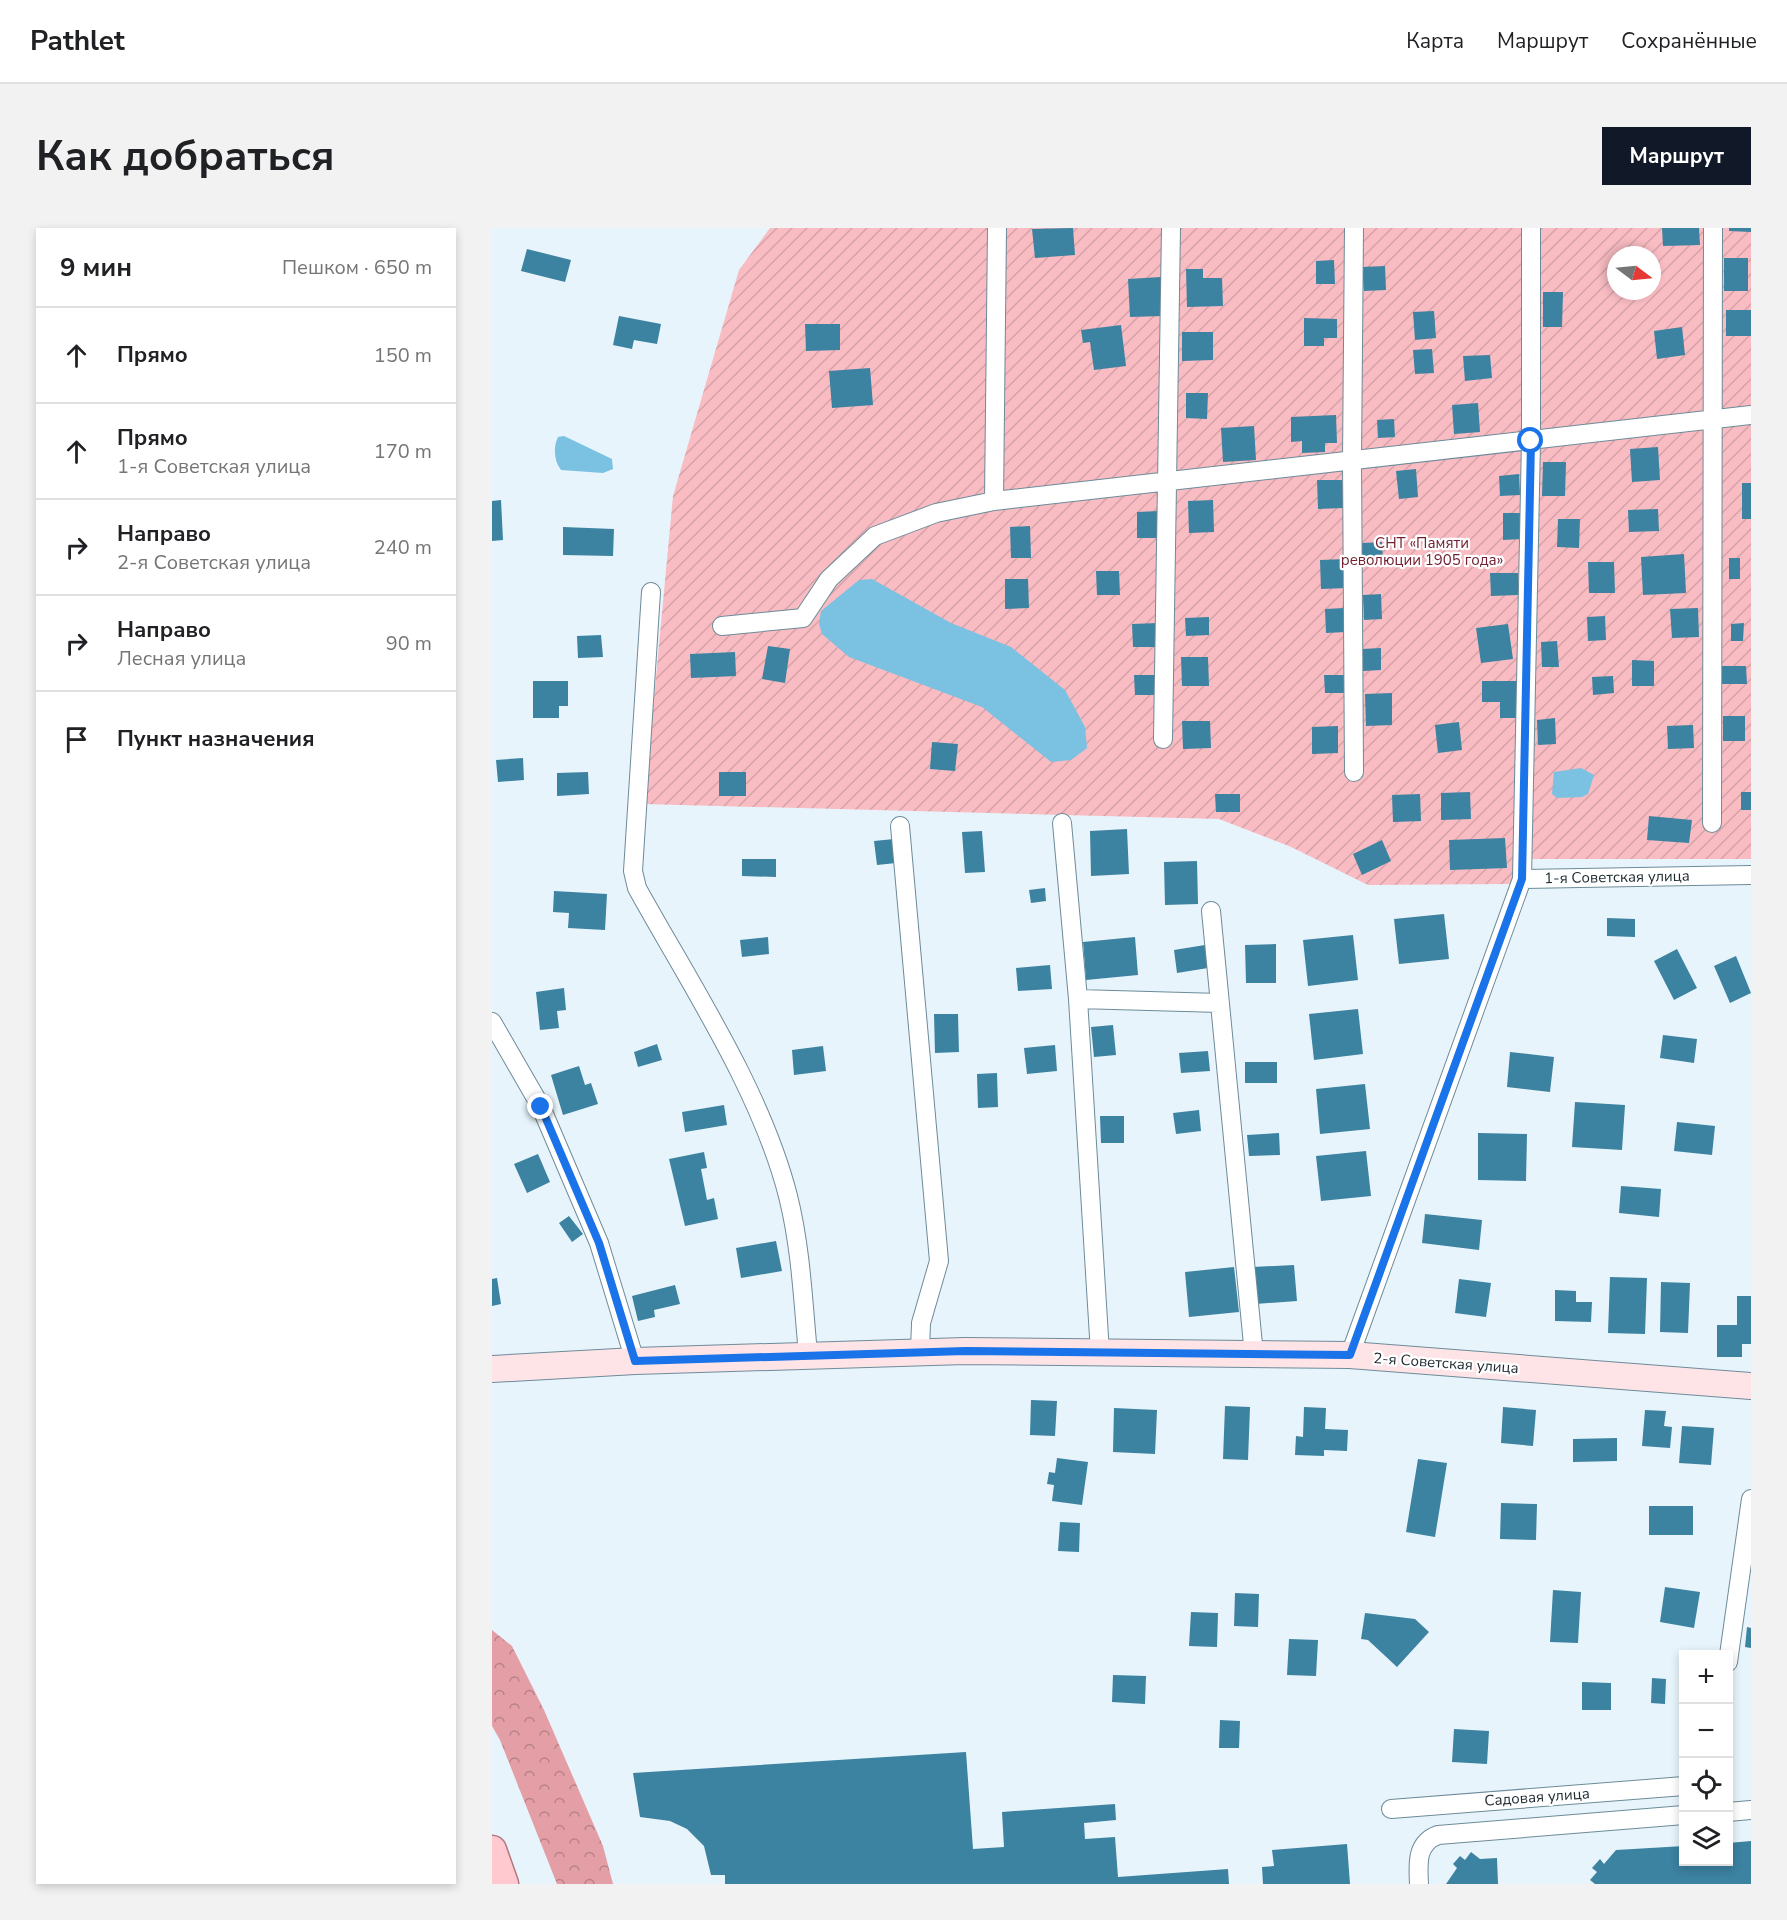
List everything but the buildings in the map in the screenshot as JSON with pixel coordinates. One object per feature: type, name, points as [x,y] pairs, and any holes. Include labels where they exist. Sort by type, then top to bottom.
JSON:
[{"type":"main road","points":[[492,1850],[504,1884]]},
{"type":"street","points":[[994,501],[997,228]]},
{"type":"street","points":[[1163,739],[1171,228]]},
{"type":"street","points":[[1354,228],[1352,460],[1354,772]]},
{"type":"street","points":[[1522,879],[1531,441],[1531,228]]},
{"type":"street","points":[[1712,823],[1713,228]]},
{"type":"street","points":[[722,626],[803,618],[829,579],[875,536],[936,513],[994,501],[1751,415]]},
{"type":"street","points":[[651,591],[633,871],[637,888],[764,1124],[787,1193],[798,1238],[808,1354]]},
{"type":"street","points":[[1062,823],[1078,999],[1101,1353]]},
{"type":"street","points":[[900,826],[939,1261],[921,1323],[920,1352]]},
{"type":"street","name":"1-я Советская улица","points":[[1350,1355],[1522,879],[1751,875]]},
{"type":"street","points":[[1211,911],[1254,1355]]},
{"type":"street","points":[[1078,999],[1220,1003]]},
{"type":"street","points":[[492,1022],[541,1107],[595,1233],[635,1361]]},
{"type":"street","name":"2-я Советская улица","points":[[492,1370],[635,1361],[920,1352],[1350,1355],[1751,1386]]},
{"type":"street","points":[[1730,1650],[1751,1499]]},
{"type":"street","name":"Садовая улица","points":[[1391,1809],[1679,1786]]},
{"type":"street","points":[[1733,1812],[1751,1810]]},
{"type":"street","points":[[1419,1884],[1419,1854],[1429,1838],[1438,1835],[1679,1815]]},
{"type":"green space","name":"СНТ «Памяти революции 1905 года»","points":[[770,228],[1751,228],[1751,859],[1520,859],[1510,884],[1368,885],[1289,846],[1219,819],[644,804],[673,496],[739,270]]},
{"type":"green space","points":[[492,1630],[512,1646],[544,1710],[603,1846],[613,1884],[557,1884],[500,1740],[492,1726]]},
{"type":"water","points":[[564,436],[612,459],[613,469],[603,473],[561,470],[555,449],[558,437]]},
{"type":"water","points":[[872,579],[951,623],[1011,647],[1065,690],[1085,727],[1087,748],[1071,760],[1051,762],[982,707],[849,657],[822,634],[819,624],[821,611],[859,580]]},
{"type":"water","points":[[1581,768],[1594,775],[1588,794],[1582,797],[1557,798],[1552,794],[1554,772]]},
{"type":"route","points":[[541,1107],[599,1243],[635,1361],[965,1351],[1350,1355],[1522,879],[1531,441]]}]
